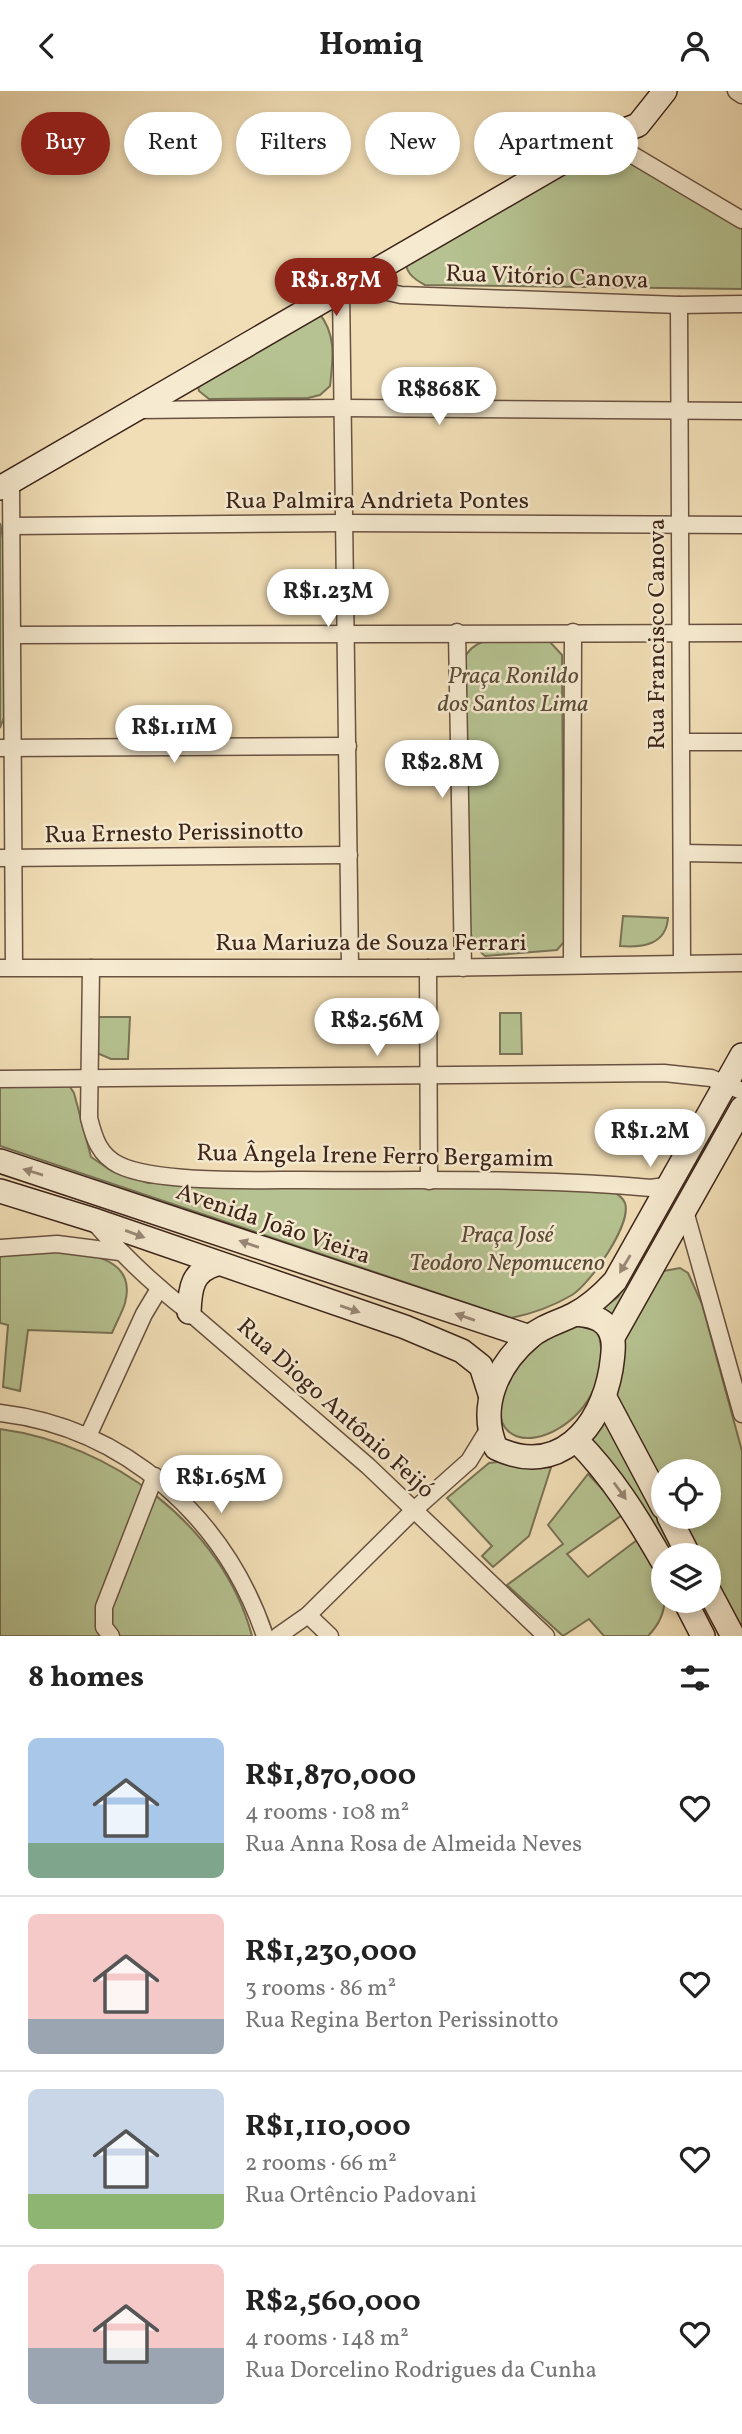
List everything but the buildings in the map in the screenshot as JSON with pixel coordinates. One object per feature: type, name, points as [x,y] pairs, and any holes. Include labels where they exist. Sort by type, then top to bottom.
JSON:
[{"type":"main road","points":[[638,125],[665,91]]},
{"type":"main road","points":[[6,485],[540,175]]},
{"type":"main road","points":[[490,1394],[504,1366],[530,1337],[575,1314],[601,1295],[615,1280],[734,1087],[742,1055]]},
{"type":"main road","points":[[0,1191],[92,1219],[405,1327],[462,1351],[481,1366],[490,1394],[488,1430],[496,1448],[510,1455],[527,1458],[541,1456],[576,1440],[593,1422],[604,1396],[613,1353],[613,1337],[742,1108]]},
{"type":"main road","name":"Avenida João Vieira","points":[[0,1161],[530,1337]]},
{"type":"main road","points":[[189,1312],[191,1283],[200,1272],[217,1264]]},
{"type":"main road","points":[[575,1314],[589,1315],[604,1323],[613,1337]]},
{"type":"main road","points":[[604,1396],[651,1484]]},
{"type":"main road","points":[[576,1440],[598,1462],[628,1501],[652,1543]]},
{"type":"main road","points":[[688,1613],[694,1632]]},
{"type":"main road","points":[[721,1613],[733,1636]]},
{"type":"street","points":[[736,91],[742,95]]},
{"type":"street","points":[[638,158],[742,220]]},
{"type":"street","points":[[347,287],[343,408],[350,967]]},
{"type":"street","name":"Rua Vitório Canova","points":[[347,287],[401,295],[679,305],[742,304]]},
{"type":"street","name":"Rua Francisco Canova","points":[[679,305],[682,963]]},
{"type":"street","points":[[135,410],[343,408],[742,411]]},
{"type":"street","points":[[6,485],[12,526],[13,635],[7,748],[7,968]]},
{"type":"street","name":"Rua Palmira Andrieta Pontes","points":[[12,526],[344,523],[742,525]]},
{"type":"street","points":[[457,632],[463,968]]},
{"type":"street","points":[[572,964],[573,632]]},
{"type":"street","points":[[13,635],[742,633]]},
{"type":"street","points":[[682,742],[742,742]]},
{"type":"street","points":[[7,748],[348,746]]},
{"type":"street","points":[[682,853],[742,854]]},
{"type":"street","name":"Rua Ernesto Perissinotto","points":[[7,858],[349,855]]},
{"type":"street","name":"Rua Mariuza de Souza Ferrari","points":[[7,968],[463,968],[742,963]]},
{"type":"street","points":[[89,1079],[91,968]]},
{"type":"street","points":[[428,968],[429,1181]]},
{"type":"street","points":[[0,1079],[687,1073],[734,1087]]},
{"type":"street","name":"Rua Ângela Irene Ferro Bergamim","points":[[89,1079],[89,1118],[95,1140],[110,1159],[122,1166],[149,1174],[248,1180],[429,1181],[628,1185],[651,1188],[672,1185]]},
{"type":"street","points":[[628,1185],[644,1200],[647,1225]]},
{"type":"street","points":[[685,1211],[738,1387],[742,1414]]},
{"type":"street","name":"Rua Diogo Antônio Feijó","points":[[92,1219],[120,1252],[159,1289],[308,1413],[546,1636]]},
{"type":"street","points":[[0,1248],[57,1244],[120,1252]]},
{"type":"street","points":[[88,1436],[144,1314],[159,1289]]},
{"type":"street","points":[[0,1413],[27,1416],[88,1436],[155,1476],[181,1499],[225,1551],[243,1580],[265,1636]]},
{"type":"street","points":[[278,1636],[309,1615],[414,1510],[469,1461],[488,1430]]},
{"type":"street","points":[[469,1461],[510,1455]]},
{"type":"street","points":[[111,1636],[104,1627],[104,1608],[155,1476]]},
{"type":"street","points":[[309,1615],[330,1636]]},
{"type":"green space","points":[[638,165],[742,226],[742,289],[425,285],[410,274],[405,257],[543,175],[638,175]]},
{"type":"green space","points":[[318,312],[331,338],[333,357],[330,386],[320,395],[308,398],[209,399],[199,391],[197,382]]},
{"type":"green space","points":[[0,523],[5,548],[6,712],[0,728]]},
{"type":"green space","name":"Praça Ronildo dos Santos Lima","points":[[481,642],[550,642],[562,655],[564,942],[557,950],[485,956],[475,947],[470,931],[463,661],[468,652]]},
{"type":"green space","points":[[623,916],[668,918],[663,934],[652,943],[620,946]]},
{"type":"green space","points":[[500,1013],[521,1013],[522,1054],[500,1054]]},
{"type":"green space","points":[[91,1017],[130,1017],[128,1059],[111,1059],[97,1053]]},
{"type":"green space","name":"Praça José Teodoro Nepomuceno","points":[[0,1076],[66,1081],[74,1093],[91,1157],[112,1171],[148,1183],[609,1189],[624,1201],[625,1213],[608,1253],[580,1289],[551,1306],[511,1318],[0,1146]]},
{"type":"green space","points":[[714,1128],[722,1131],[614,1320],[601,1309],[618,1297]]},
{"type":"green space","points":[[39,1250],[84,1254],[113,1264],[122,1273],[127,1286],[125,1303],[112,1333],[28,1330],[20,1391],[3,1387],[8,1325],[0,1323],[0,1253]]},
{"type":"green space","points":[[680,1268],[688,1273],[702,1304],[742,1451],[742,1636],[721,1599],[721,1543],[691,1543],[683,1529],[721,1529],[721,1459],[651,1459],[651,1471],[611,1398],[616,1343],[658,1272]]},
{"type":"green space","points":[[595,1323],[601,1358],[595,1387],[579,1412],[558,1429],[536,1437],[517,1436],[503,1424],[500,1400],[512,1369],[558,1326]]},
{"type":"green space","points":[[608,1413],[651,1494],[651,1529],[670,1529],[677,1543],[658,1543],[588,1443]]},
{"type":"green space","points":[[0,1429],[41,1438],[82,1452],[121,1472],[156,1496],[188,1525],[216,1559],[237,1596],[252,1636],[0,1636]]},
{"type":"green space","points":[[555,1455],[529,1536],[493,1567],[482,1556],[492,1546],[447,1498],[489,1463]]},
{"type":"green space","points":[[588,1474],[625,1513],[567,1554],[588,1577],[641,1537],[651,1558],[651,1613],[663,1613],[648,1636],[604,1636],[589,1619],[563,1636],[507,1585],[563,1544],[548,1525]]}]
